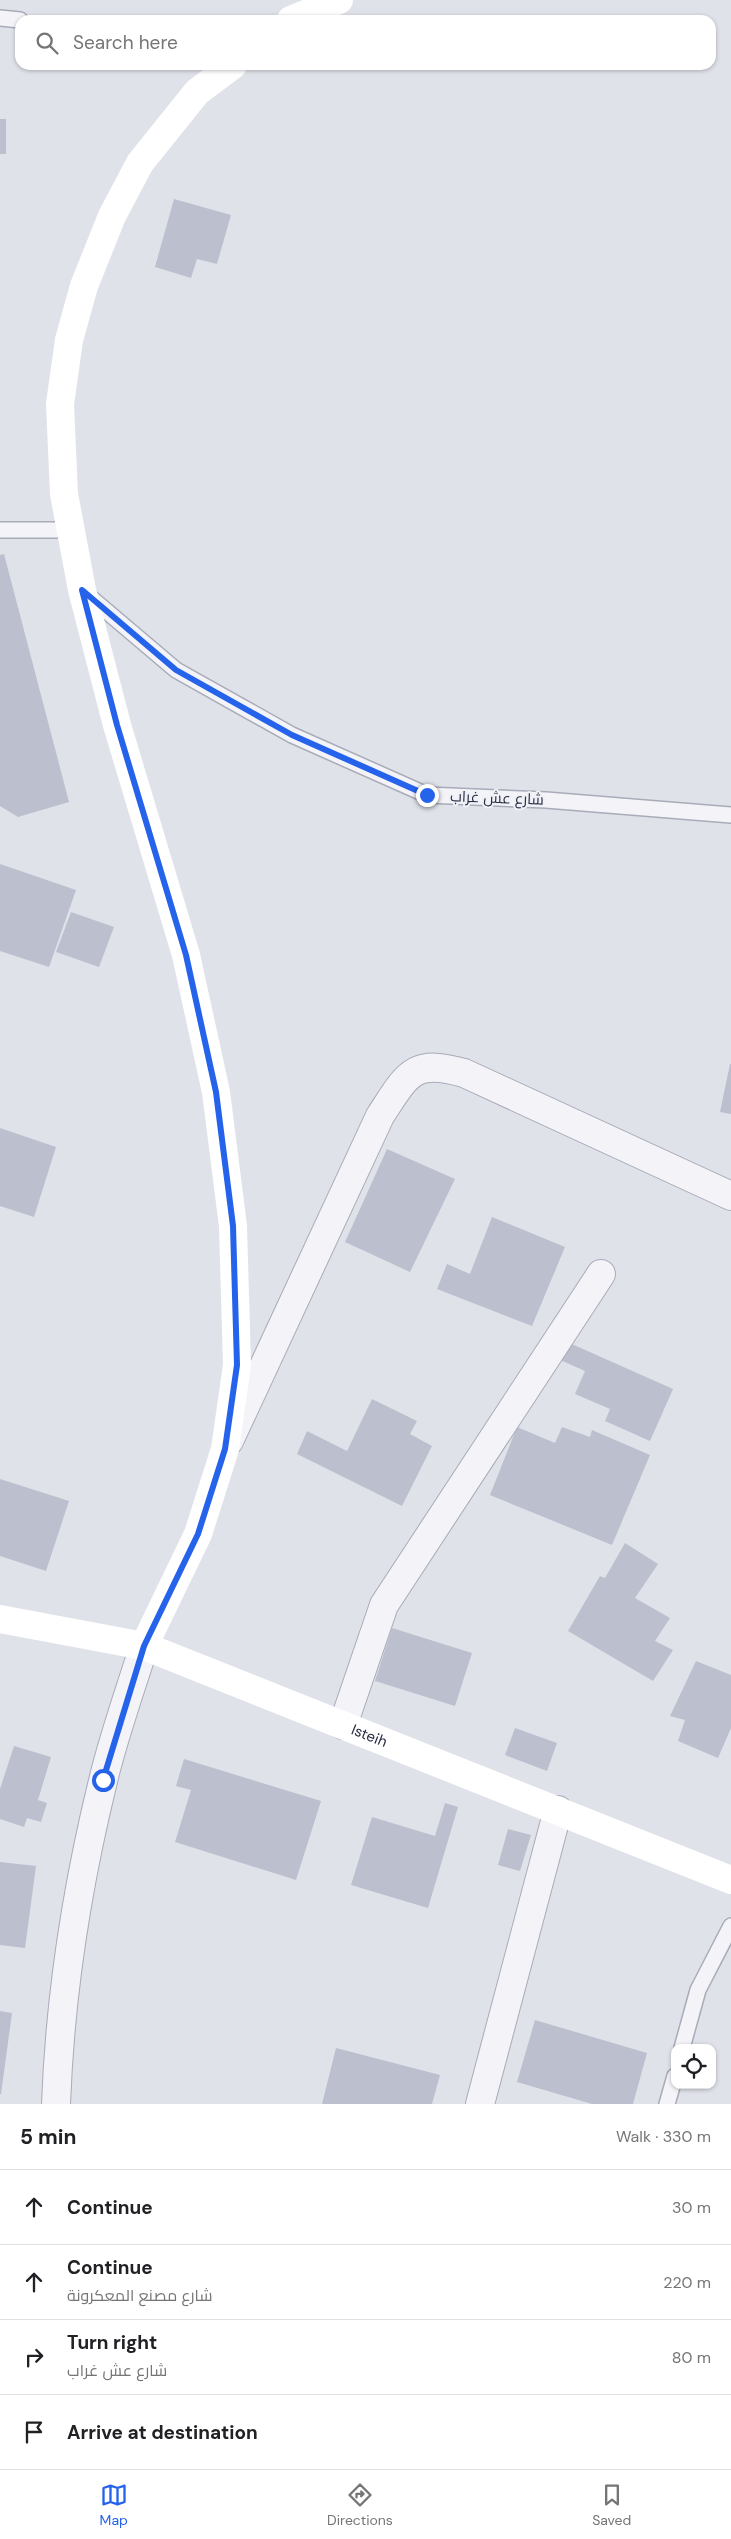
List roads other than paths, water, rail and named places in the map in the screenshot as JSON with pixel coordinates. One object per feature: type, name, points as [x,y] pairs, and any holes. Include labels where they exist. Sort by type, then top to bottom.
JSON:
[{"type":"street","points":[[303,15],[339,0]]},
{"type":"street","points":[[225,1449],[237,1365],[233,1226],[216,1092],[186,955],[117,725],[82,590],[64,494],[60,404],[70,340],[84,286],[112,216],[140,163],[198,92],[227,70]]},
{"type":"street","points":[[56,2104],[58,2037],[76,1903],[103,1780],[144,1646],[198,1534],[225,1449],[380,1116],[398,1088],[410,1075],[424,1067],[440,1066],[464,1073],[731,1196]]},
{"type":"street","points":[[343,1725],[384,1605],[601,1274]]},
{"type":"street","name":"Isteih","points":[[0,1619],[144,1646],[731,1880]]},
{"type":"street","points":[[480,2104],[558,1810]]},
{"type":"lane","points":[[0,18],[15,20]]},
{"type":"lane","points":[[0,530],[71,530]]},
{"type":"lane","name":"شارع عش غراب","points":[[82,590],[176,670],[292,735],[427,795],[546,800],[731,815]]},
{"type":"lane","points":[[683,2044],[698,1990],[731,1926]]},
{"type":"lane","points":[[667,2104],[671,2089]]}]
